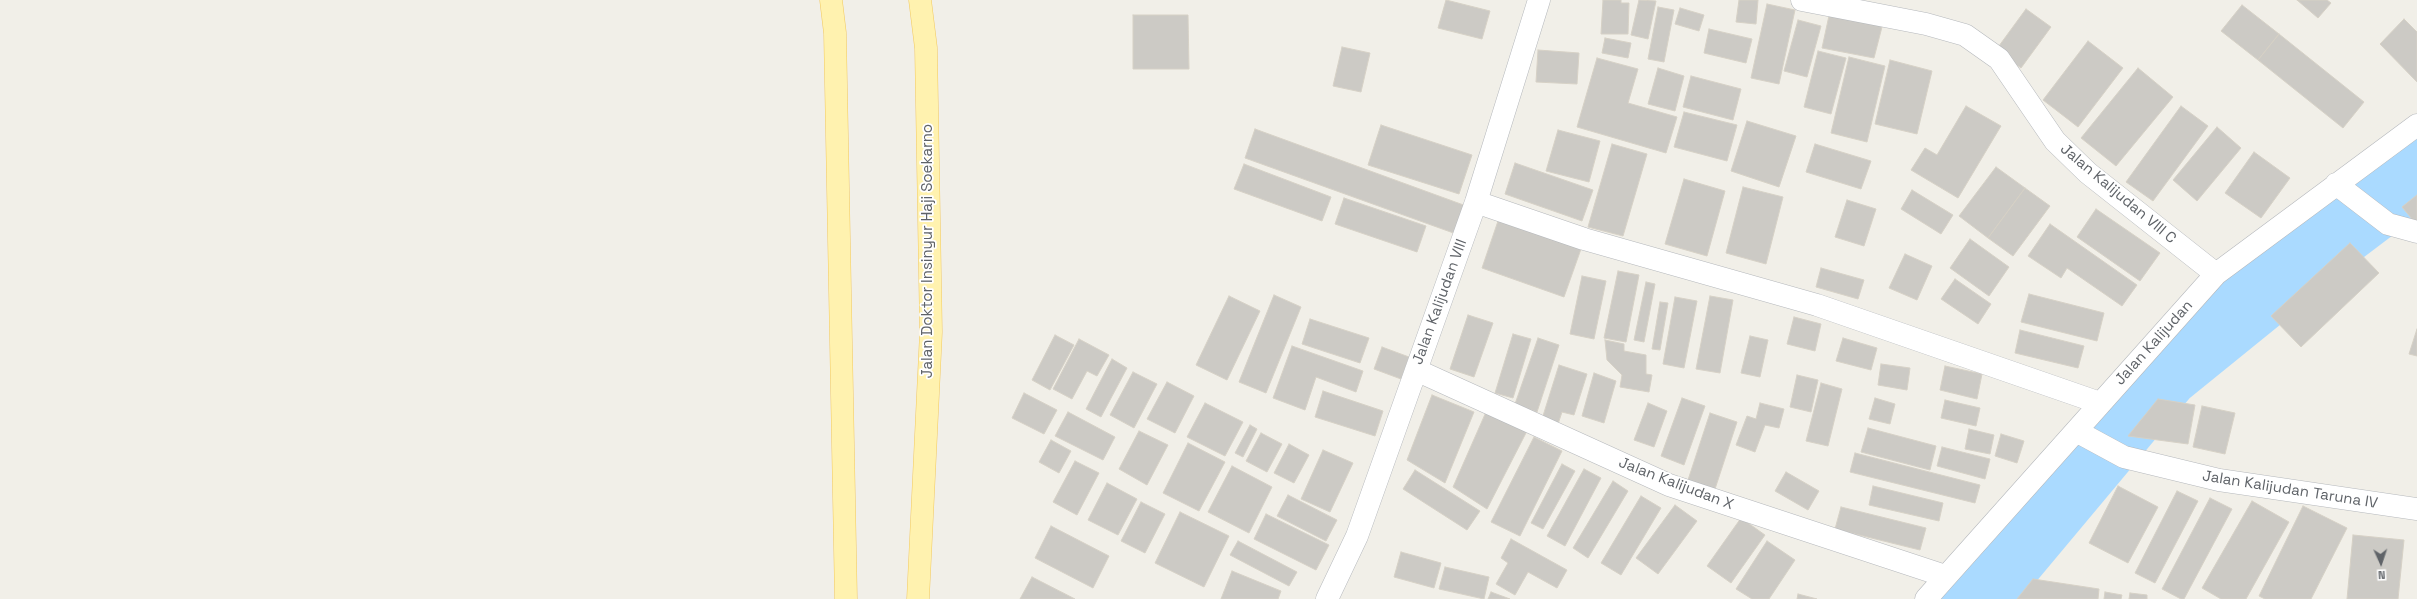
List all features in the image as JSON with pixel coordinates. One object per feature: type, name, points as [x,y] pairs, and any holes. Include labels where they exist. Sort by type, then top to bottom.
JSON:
[{"type":"main road","points":[[831,0],[835,33],[846,599]]},
{"type":"main road","name":"Jalan Doktor Insinyur Haji Soekarno","points":[[918,599],[931,332],[926,48],[920,0]]},
{"type":"street","name":"Jalan Kalijudan VIII","points":[[1327,599],[1357,536],[1476,202],[1539,0]]},
{"type":"street","name":"Jalan Kalijudan VIII C","points":[[1802,0],[1926,24],[1965,35],[1999,59],[2055,141],[2088,173],[2216,274]]},
{"type":"street","name":"Jalan Kalijudan","points":[[1926,599],[1946,576],[2083,435],[2100,403],[2216,274],[2417,125]]},
{"type":"street","points":[[2336,184],[2388,224],[2417,232]]},
{"type":"street","points":[[1476,202],[1584,239],[1817,305],[2100,403]]},
{"type":"street","name":"Jalan Kalijudan X","points":[[1416,370],[1669,485],[1946,576]]},
{"type":"street","name":"Jalan Kalijudan Taruna IV","points":[[2083,435],[2116,453],[2219,480],[2417,509]]},
{"type":"building","points":[[1446,0],[1490,11],[1482,39],[1438,28]]},
{"type":"building","points":[[1603,0],[1621,0],[1621,3],[1629,3],[1628,34],[1601,34]]},
{"type":"building","points":[[1639,0],[1656,1],[1648,39],[1631,35]]},
{"type":"building","points":[[1739,0],[1758,0],[1756,24],[1736,22]]},
{"type":"building","points":[[2297,0],[2327,0],[2331,3],[2318,18]]},
{"type":"building","points":[[1767,4],[1795,10],[1779,84],[1751,78]]},
{"type":"building","points":[[2242,5],[2279,34],[2258,60],[2221,31]]},
{"type":"building","points":[[1658,7],[1674,10],[1664,62],[1648,59]]},
{"type":"building","points":[[1680,8],[1704,15],[1699,31],[1675,24]]},
{"type":"building","points":[[2026,9],[2051,27],[2021,68],[1996,50]]},
{"type":"building","points":[[1830,11],[1883,23],[1874,58],[1822,48]]},
{"type":"building","points":[[1133,15],[1188,15],[1189,69],[1133,69]]},
{"type":"building","points":[[2404,19],[2417,32],[2417,82],[2380,44]]},
{"type":"building","points":[[1798,20],[1821,26],[1807,77],[1784,71]]},
{"type":"building","points":[[1709,29],[1752,39],[1746,63],[1704,53]]},
{"type":"building","points":[[2279,34],[2364,102],[2343,128],[2258,60]]},
{"type":"building","points":[[1605,38],[1631,43],[1628,58],[1602,53]]},
{"type":"building","points":[[2088,41],[2123,68],[2078,127],[2043,100]]},
{"type":"building","points":[[1342,47],[1370,53],[1361,92],[1333,86]]},
{"type":"building","points":[[1538,50],[1579,53],[1577,84],[1536,82]]},
{"type":"building","points":[[1818,51],[1846,58],[1831,114],[1804,107]]},
{"type":"building","points":[[1849,57],[1885,66],[1867,142],[1831,133]]},
{"type":"building","points":[[1597,58],[1638,69],[1628,103],[1677,117],[1666,153],[1577,127]]},
{"type":"building","points":[[1890,60],[1932,71],[1917,134],[1875,124]]},
{"type":"building","points":[[1658,68],[1684,76],[1675,111],[1648,104]]},
{"type":"building","points":[[2138,68],[2173,97],[2116,166],[2081,138]]},
{"type":"building","points":[[1691,76],[1741,89],[1733,120],[1683,107]]},
{"type":"building","points":[[1966,106],[2001,126],[1958,198],[1911,170],[1925,148],[1937,155]]},
{"type":"building","points":[[2181,106],[2208,126],[2153,201],[2126,182]]},
{"type":"building","points":[[1684,112],[1737,125],[1727,161],[1674,147]]},
{"type":"building","points":[[1747,121],[1796,136],[1779,187],[1731,171]]},
{"type":"building","points":[[1381,125],[1472,155],[1459,194],[1368,165]]},
{"type":"building","points":[[2217,127],[2241,148],[2197,201],[2173,180]]},
{"type":"building","points":[[1255,129],[1469,207],[1459,235],[1245,158]]},
{"type":"building","points":[[1558,130],[1600,141],[1589,182],[1546,171]]},
{"type":"building","points":[[1612,144],[1647,154],[1623,236],[1588,227]]},
{"type":"building","points":[[1815,144],[1871,161],[1861,189],[1806,172]]},
{"type":"building","points":[[2254,152],[2290,178],[2261,218],[2225,193]]},
{"type":"building","points":[[1515,163],[1593,190],[1582,221],[1505,194]]},
{"type":"building","points":[[1244,164],[1331,197],[1322,221],[1234,189]]},
{"type":"building","points":[[1996,167],[2025,188],[1988,238],[1959,216]]},
{"type":"building","points":[[1684,179],[1725,191],[1707,256],[1665,244]]},
{"type":"building","points":[[1743,187],[1783,197],[1766,264],[1726,253]]},
{"type":"building","points":[[2025,188],[2050,206],[2013,256],[1988,238]]},
{"type":"building","points":[[1912,190],[1953,215],[1941,234],[1901,209]]},
{"type":"building","points":[[2417,195],[2417,225],[2402,207]]},
{"type":"building","points":[[1344,198],[1426,226],[1417,252],[1335,224]]},
{"type":"building","points":[[1847,200],[1876,209],[1864,246],[1835,237]]},
{"type":"building","points":[[2096,209],[2160,253],[2140,281],[2077,237]]},
{"type":"building","points":[[1498,221],[1581,249],[1564,297],[1482,268]]},
{"type":"building","points":[[2050,224],[2137,285],[2122,306],[2067,268],[2061,278],[2028,256]]},
{"type":"building","points":[[1970,239],[2009,267],[1989,296],[1950,268]]},
{"type":"building","points":[[2350,243],[2379,273],[2301,347],[2271,316]]},
{"type":"building","points":[[1905,254],[1932,266],[1917,300],[1889,288]]},
{"type":"building","points":[[1821,268],[1864,280],[1858,299],[1816,287]]},
{"type":"building","points":[[1618,271],[1639,275],[1626,342],[1604,338]]},
{"type":"building","points":[[1582,276],[1606,281],[1594,339],[1570,334]]},
{"type":"building","points":[[1955,279],[1991,304],[1978,324],[1941,299]]},
{"type":"building","points":[[1646,282],[1655,284],[1644,342],[1634,340]]},
{"type":"building","points":[[2029,294],[2104,313],[2097,341],[2021,322]]},
{"type":"building","points":[[1274,295],[1301,307],[1266,393],[1239,382]]},
{"type":"building","points":[[1229,296],[1260,311],[1227,380],[1196,365]]},
{"type":"building","points":[[1710,296],[1733,300],[1720,373],[1696,369]]},
{"type":"building","points":[[1675,297],[1697,301],[1684,368],[1663,364]]},
{"type":"building","points":[[1660,302],[1668,303],[1660,350],[1652,349]]},
{"type":"building","points":[[1468,315],[1493,323],[1474,377],[1450,369]]},
{"type":"building","points":[[1794,317],[1821,324],[1815,351],[1787,344]]},
{"type":"building","points":[[1310,319],[1369,338],[1360,363],[1302,344]]},
{"type":"building","points":[[2417,329],[2417,356],[2409,354]]},
{"type":"building","points":[[2020,330],[2084,346],[2078,368],[2015,353]]},
{"type":"building","points":[[1513,334],[1531,339],[1513,398],[1495,393]]},
{"type":"building","points":[[1055,335],[1074,345],[1050,390],[1032,380]]},
{"type":"building","points":[[1750,336],[1768,340],[1760,377],[1741,373]]},
{"type":"building","points":[[1538,338],[1559,345],[1537,412],[1515,404]]},
{"type":"building","points":[[1843,338],[1877,348],[1871,370],[1836,361]]},
{"type":"building","points":[[1079,339],[1109,355],[1097,376],[1087,371],[1072,399],[1053,389]]},
{"type":"building","points":[[1605,340],[1624,344],[1624,351],[1646,355],[1646,374],[1652,375],[1649,392],[1620,387],[1622,375],[1607,360]]},
{"type":"building","points":[[1292,346],[1363,371],[1356,392],[1316,377],[1305,410],[1273,398]]},
{"type":"building","points":[[1382,347],[1409,357],[1401,379],[1374,369]]},
{"type":"building","points":[[1112,359],[1127,368],[1101,417],[1086,409]]},
{"type":"building","points":[[1881,364],[1910,368],[1907,390],[1878,385]]},
{"type":"building","points":[[1559,365],[1587,374],[1574,415],[1562,412],[1558,424],[1542,419]]},
{"type":"building","points":[[1945,366],[1982,374],[1977,399],[1940,390]]},
{"type":"building","points":[[1133,372],[1157,384],[1134,428],[1110,415]]},
{"type":"building","points":[[1594,373],[1616,381],[1604,423],[1582,416]]},
{"type":"building","points":[[1797,375],[1818,380],[1811,412],[1790,407]]},
{"type":"building","points":[[1167,382],[1194,396],[1175,433],[1147,419]]},
{"type":"building","points":[[1821,383],[1842,389],[1828,446],[1806,441]]},
{"type":"building","points":[[1323,391],[1383,411],[1375,436],[1315,417]]},
{"type":"building","points":[[1024,393],[1057,410],[1044,434],[1012,418]]},
{"type":"building","points":[[1432,395],[1474,412],[1445,483],[1407,460]]},
{"type":"building","points":[[1682,398],[1705,406],[1684,465],[1661,456]]},
{"type":"building","points":[[1875,398],[1895,404],[1890,424],[1869,419]]},
{"type":"building","points":[[2158,399],[2195,405],[2188,444],[2128,436]]},
{"type":"building","points":[[1945,400],[1980,408],[1976,426],[1941,418]]},
{"type":"building","points":[[1205,403],[1243,422],[1225,456],[1187,437]]},
{"type":"building","points":[[1648,403],[1667,411],[1654,447],[1634,440]]},
{"type":"building","points":[[1760,403],[1784,409],[1779,428],[1765,425],[1755,452],[1736,445],[1747,416],[1756,419]]},
{"type":"building","points":[[2202,406],[2235,413],[2225,454],[2193,447]]},
{"type":"building","points":[[1068,412],[1115,437],[1103,460],[1055,436]]},
{"type":"building","points":[[1486,412],[1527,431],[1487,509],[1453,487]]},
{"type":"building","points":[[1710,413],[1737,422],[1715,489],[1688,480]]},
{"type":"building","points":[[1250,425],[1257,429],[1243,457],[1235,453]]},
{"type":"building","points":[[1868,428],[1936,446],[1930,470],[1861,452]]},
{"type":"building","points":[[1969,429],[1994,435],[1990,454],[1965,449]]},
{"type":"building","points":[[1139,431],[1168,445],[1147,485],[1119,469]]},
{"type":"building","points":[[1261,433],[1282,444],[1267,472],[1246,461]]},
{"type":"building","points":[[2001,434],[2024,441],[2017,463],[1995,456]]},
{"type":"building","points":[[1534,437],[1562,451],[1520,536],[1491,522]]},
{"type":"building","points":[[1051,440],[1071,451],[1059,473],[1039,462]]},
{"type":"building","points":[[1188,443],[1225,462],[1199,511],[1163,493]]},
{"type":"building","points":[[1289,444],[1309,455],[1294,483],[1274,473]]},
{"type":"building","points":[[1942,447],[1990,459],[1985,479],[1937,466]]},
{"type":"building","points":[[1323,450],[1353,463],[1330,512],[1301,499]]},
{"type":"building","points":[[1855,453],[1980,485],[1975,503],[1850,472]]},
{"type":"building","points":[[1075,461],[1099,473],[1077,515],[1053,502]]},
{"type":"building","points":[[1562,464],[1575,471],[1543,529],[1531,523]]},
{"type":"building","points":[[1232,466],[1272,487],[1249,533],[1208,512]]},
{"type":"building","points":[[1584,469],[1601,478],[1565,546],[1547,536]]},
{"type":"building","points":[[1415,470],[1480,511],[1467,530],[1403,489]]},
{"type":"building","points":[[1786,472],[1819,491],[1808,510],[1775,491]]},
{"type":"building","points":[[1613,481],[1628,491],[1588,558],[1573,548]]},
{"type":"building","points":[[1107,483],[1137,499],[1118,535],[1088,520]]},
{"type":"building","points":[[1873,486],[1943,503],[1939,521],[1869,505]]},
{"type":"building","points":[[2118,486],[2158,507],[2128,563],[2089,543]]},
{"type":"building","points":[[2177,491],[2198,501],[2155,583],[2135,573]]},
{"type":"building","points":[[1288,495],[1337,520],[1326,541],[1277,516]]},
{"type":"building","points":[[1641,496],[1661,508],[1621,575],[1601,563]]},
{"type":"building","points":[[2210,498],[2232,509],[2184,599],[2181,599],[2162,589]]},
{"type":"building","points":[[2252,501],[2289,522],[2246,599],[2221,599],[2202,588]]},
{"type":"building","points":[[1141,502],[1165,514],[1145,553],[1121,541]]},
{"type":"building","points":[[1675,505],[1697,521],[1658,574],[1636,558]]},
{"type":"building","points":[[2303,506],[2347,528],[2311,599],[2265,599],[2259,596]]},
{"type":"building","points":[[1841,507],[1926,528],[1920,550],[1835,529]]},
{"type":"building","points":[[1180,512],[1229,536],[1204,587],[1155,563]]},
{"type":"building","points":[[1266,514],[1329,545],[1316,570],[1254,539]]},
{"type":"building","points":[[1741,518],[1765,535],[1731,583],[1707,566]]},
{"type":"building","points":[[1051,526],[1109,556],[1093,588],[1035,558]]},
{"type":"building","points":[[2353,535],[2404,540],[2398,599],[2347,599]]},
{"type":"building","points":[[1511,539],[1567,570],[1557,588],[1528,572],[1515,595],[1496,584],[1508,563],[1501,558]]},
{"type":"building","points":[[1238,541],[1297,572],[1289,586],[1230,555]]},
{"type":"building","points":[[1767,541],[1795,560],[1769,599],[1752,599],[1736,589]]},
{"type":"building","points":[[1401,552],[1441,563],[1434,588],[1394,577]]},
{"type":"building","points":[[1445,567],[1489,577],[1484,599],[1439,589]]},
{"type":"building","points":[[1232,571],[1281,591],[1278,599],[1221,599]]},
{"type":"building","points":[[1032,577],[1075,599],[1020,599]]},
{"type":"building","points":[[2033,579],[2099,589],[2098,599],[2017,599]]},
{"type":"building","points":[[1491,592],[1510,599],[1488,599]]},
{"type":"building","points":[[2105,592],[2122,595],[2121,599],[2104,599]]},
{"type":"building","points":[[2130,593],[2147,595],[2147,599],[2129,599]]},
{"type":"building","points":[[1798,594],[1817,599],[1797,599]]},
{"type":"waterway","points":[[1976,599],[2165,373],[2339,232],[2417,173]]}]
